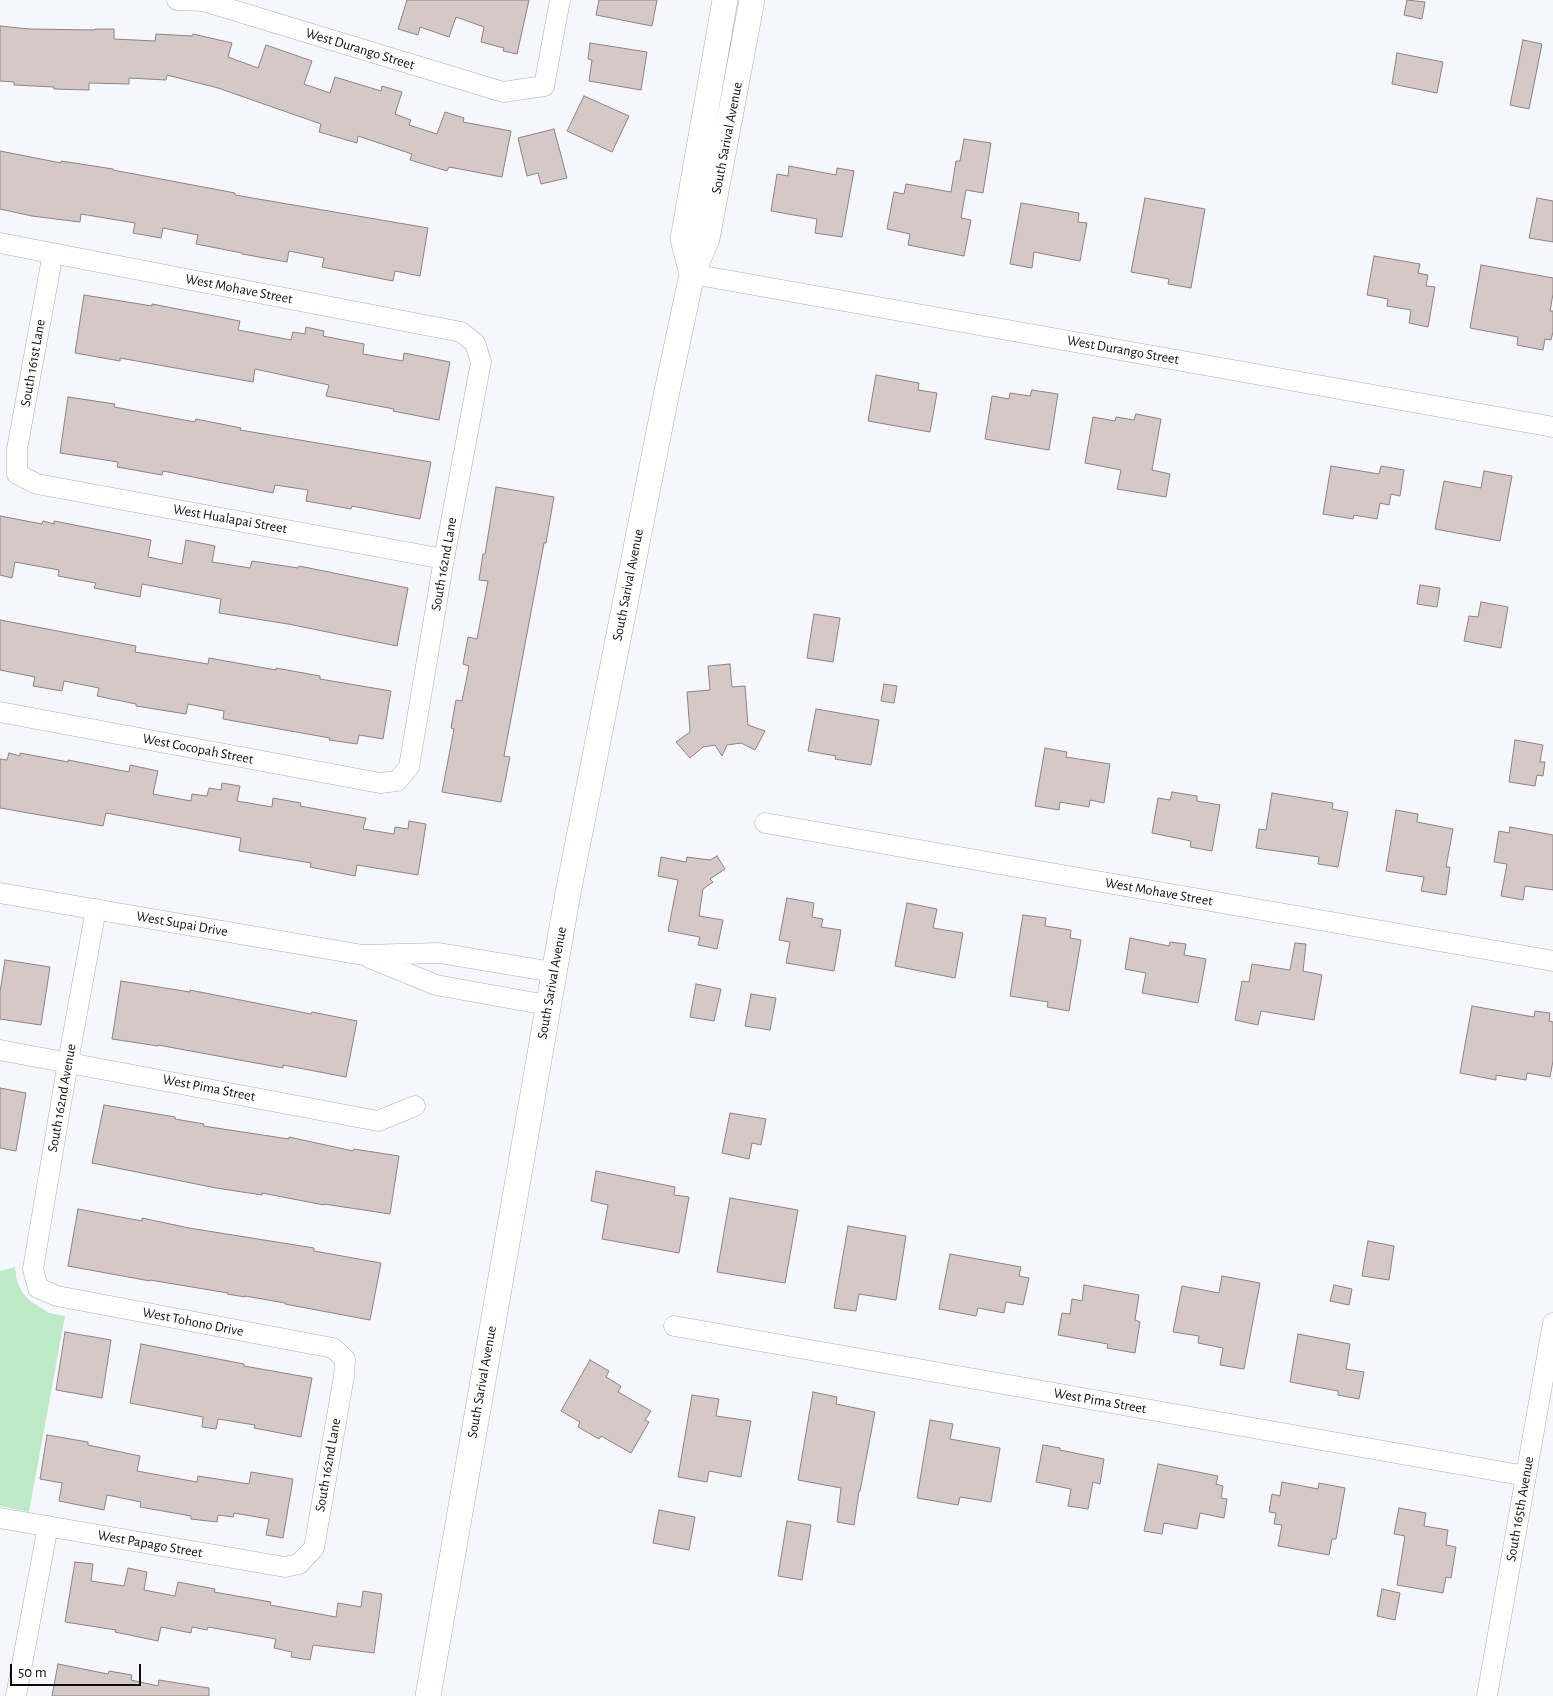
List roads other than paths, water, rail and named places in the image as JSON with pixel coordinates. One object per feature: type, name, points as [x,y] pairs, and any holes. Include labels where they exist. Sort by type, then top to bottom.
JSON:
[{"type":"main road","name":"South Sarival Avenue","points":[[692,274],[683,239],[725,0]]},
{"type":"main road","name":"South Sarival Avenue","points":[[428,1696],[553,972],[666,396],[692,274],[707,239],[752,0]]},
{"type":"street","name":"West Durango Street","points":[[177,0],[203,1],[503,92],[544,86],[560,0]]},
{"type":"street","name":"West Mohave Street","points":[[0,243],[461,332],[475,343]]},
{"type":"street","name":"South 161st Lane","points":[[17,474],[17,449],[53,253]]},
{"type":"street","name":"West Durango Street","points":[[692,274],[1553,426]]},
{"type":"street","name":"South 162nd Lane","points":[[397,781],[409,767],[444,559],[481,362],[475,343]]},
{"type":"street","name":"West Hualapai Street","points":[[17,474],[37,484],[444,559]]},
{"type":"street","name":"West Cocopah Street","points":[[0,712],[380,783],[397,781]]},
{"type":"street","name":"West Mohave Street","points":[[765,823],[1553,961]]},
{"type":"street","name":"West Supai Drive","points":[[0,893],[363,955],[439,953],[553,972]]},
{"type":"street","name":"South 162nd Avenue","points":[[38,1288],[33,1269],[96,909]]},
{"type":"street","name":"West Supai Drive","points":[[363,955],[436,985],[547,1005]]},
{"type":"street","name":"West Pima Street","points":[[0,1050],[378,1120],[415,1106]]},
{"type":"street","name":"West Tohono Drive","points":[[38,1288],[57,1296],[332,1348],[345,1359]]},
{"type":"street","name":"South 165th Avenue","points":[[1487,1696],[1553,1323]]},
{"type":"street","name":"West Pima Street","points":[[674,1326],[1526,1476]]},
{"type":"street","name":"South 162nd Lane","points":[[299,1564],[314,1548],[344,1376],[345,1359]]},
{"type":"street","name":"West Papago Street","points":[[0,1518],[285,1567],[299,1564]]},
{"type":"street","points":[[16,1696],[48,1526]]}]
